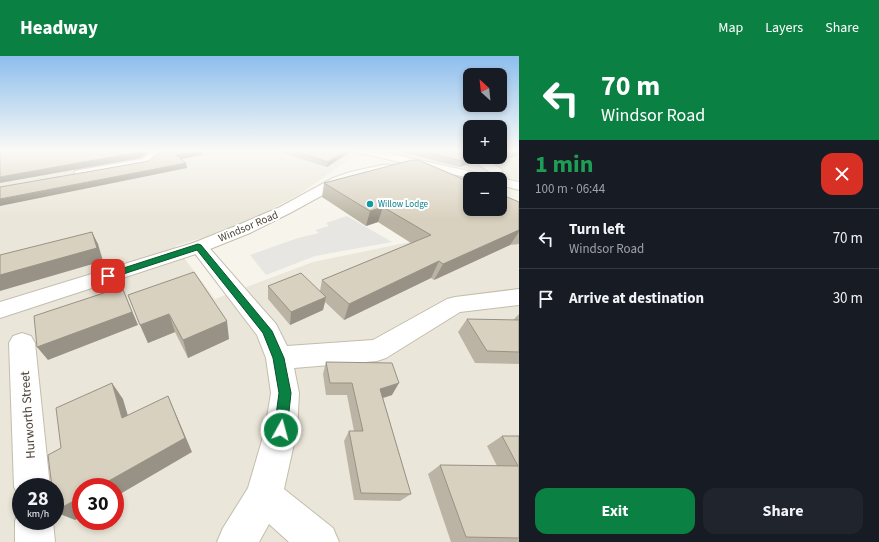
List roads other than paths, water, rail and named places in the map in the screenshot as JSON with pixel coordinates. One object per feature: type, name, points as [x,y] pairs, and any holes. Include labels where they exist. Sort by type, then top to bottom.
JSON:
[{"type":"street","points":[[69,176],[82,174]]},
{"type":"street","name":"Windsor Road","points":[[0,310],[198,247],[244,229],[285,210],[338,181],[362,174]]},
{"type":"street","points":[[507,183],[519,186]]},
{"type":"street","points":[[198,247],[267,331],[278,358],[285,393],[281,430],[264,496],[237,542]]},
{"type":"street","points":[[278,358],[377,350],[455,305],[519,297]]},
{"type":"street","name":"Hurworth Street","points":[[22,343],[31,478]]},
{"type":"street","points":[[264,496],[319,542]]},
{"type":"street","points":[[34,530],[35,542]]},
{"type":"place","name":"Willow Lodge","points":[[370,204]]}]
